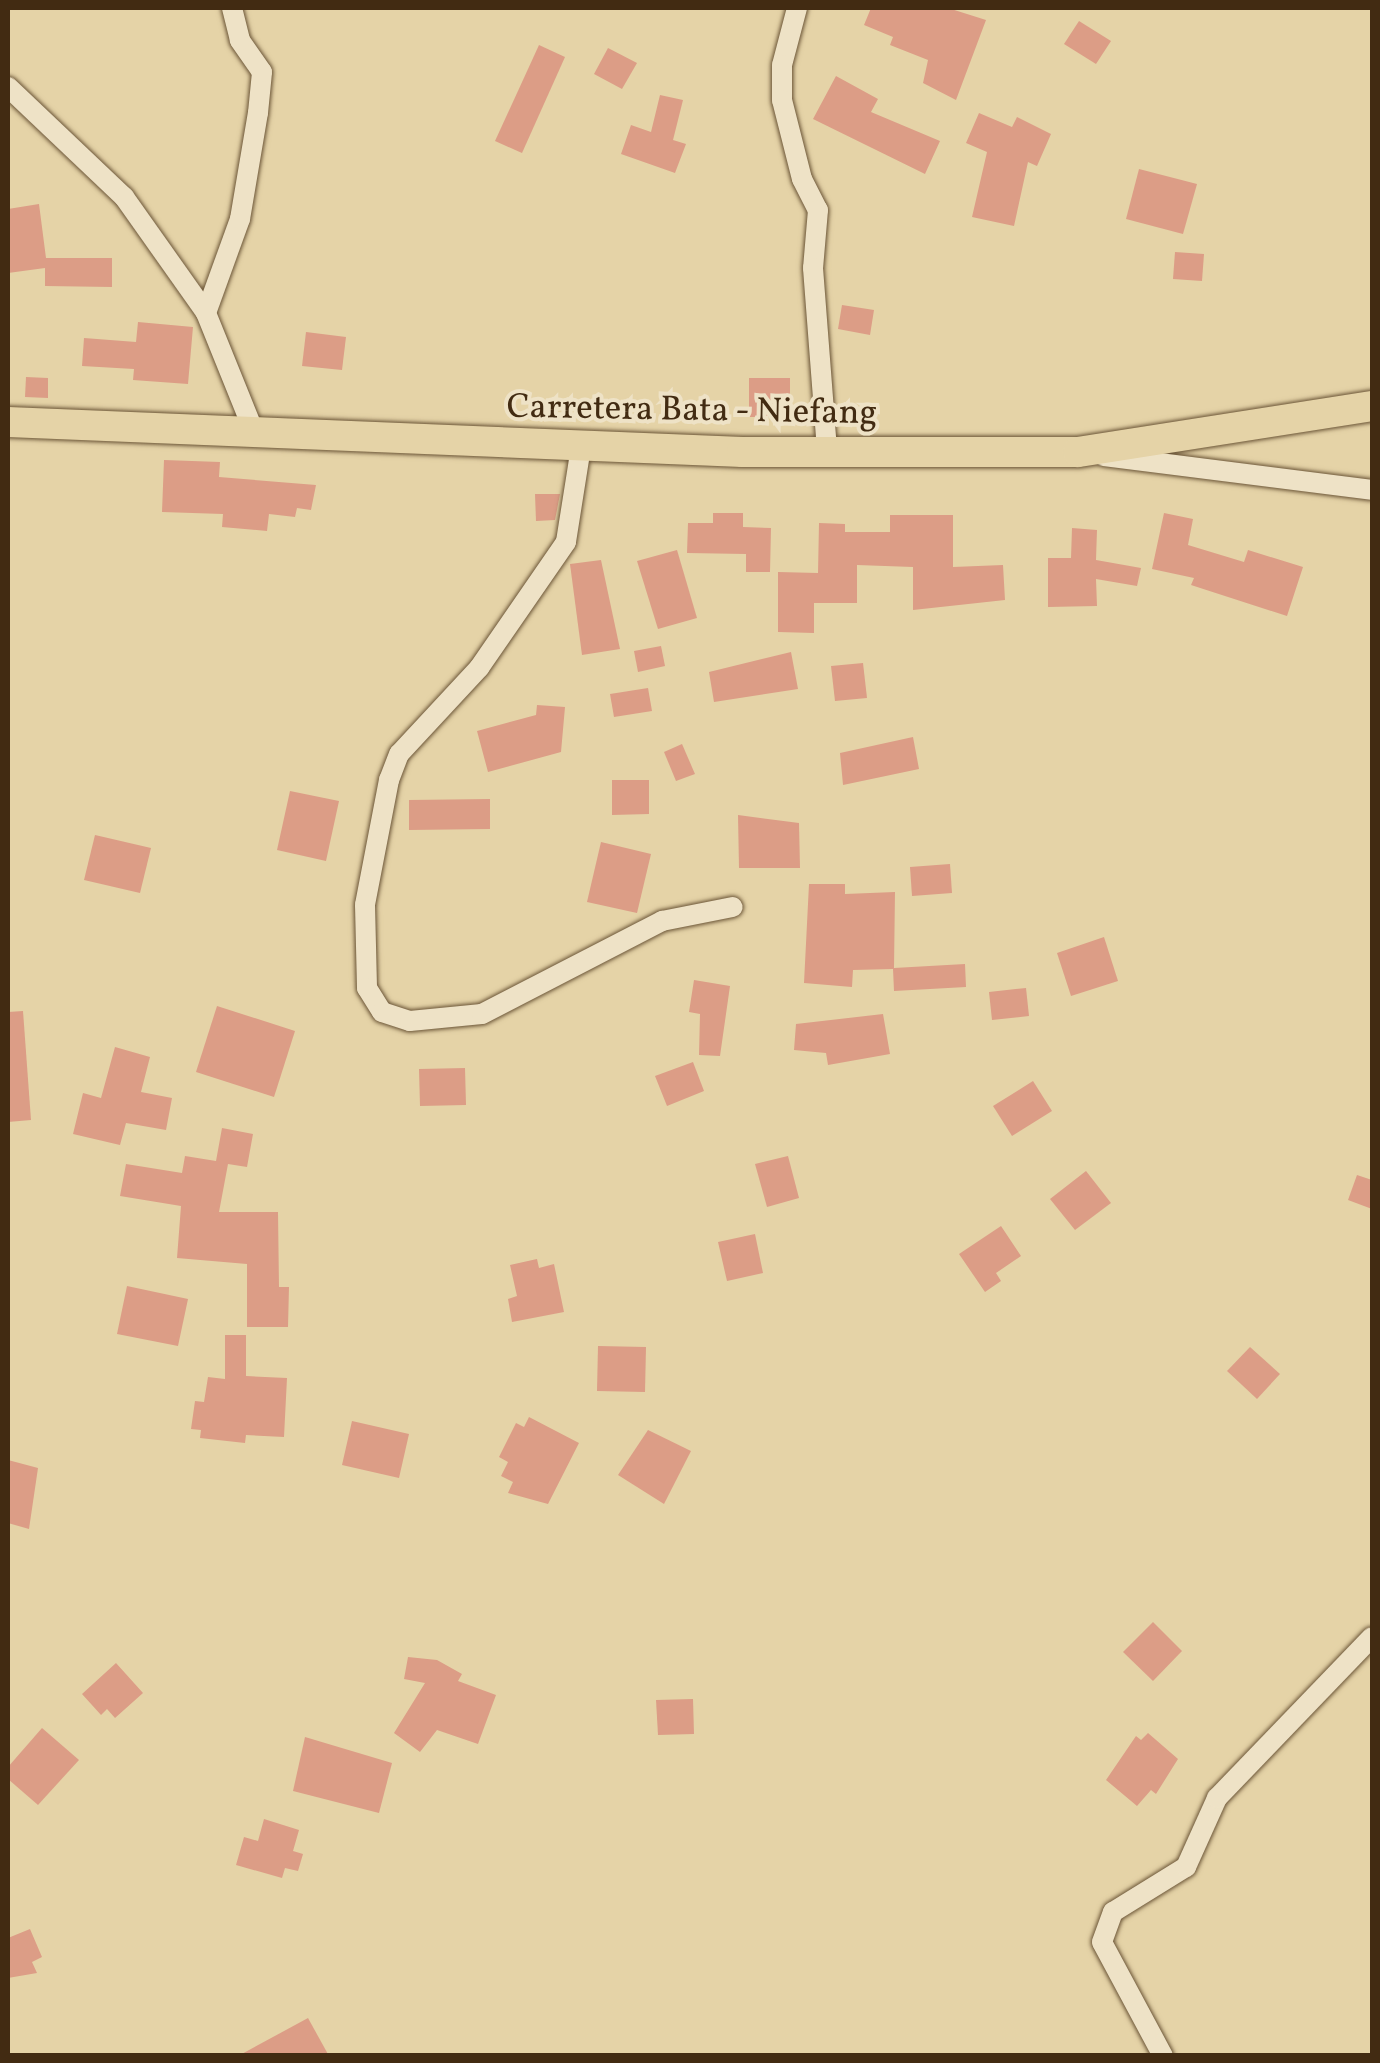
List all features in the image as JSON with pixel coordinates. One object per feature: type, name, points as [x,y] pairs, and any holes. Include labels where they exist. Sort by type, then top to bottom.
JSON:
[{"type":"main road","name":"Carretera Bata - Niefang","points":[[8,422],[581,447],[1078,452],[1372,406]]},
{"type":"street","points":[[206,313],[240,218],[260,100],[262,72],[240,40],[232,8]]},
{"type":"street","points":[[797,8],[782,65],[782,100],[802,179],[818,210],[814,268],[827,452]]},
{"type":"street","points":[[8,87],[124,196],[206,313],[256,434]]},
{"type":"street","points":[[581,447],[566,542],[479,668],[399,754],[365,905],[367,988],[382,1012],[410,1021],[482,1014],[662,921],[732,907]]},
{"type":"street","points":[[1078,452],[1270,482],[1372,491]]},
{"type":"street","points":[[1163,2056],[1102,1942],[1112,1912],[1186,1867],[1217,1798],[1372,1636]]},
{"type":"building","points":[[871,8],[948,8],[986,20],[956,100],[923,83],[928,60],[890,45],[893,37],[864,25]]},
{"type":"building","points":[[1079,21],[1111,41],[1096,64],[1064,44]]},
{"type":"building","points":[[539,45],[565,57],[522,153],[495,141]]},
{"type":"building","points":[[608,48],[637,63],[622,89],[594,74]]},
{"type":"building","points":[[836,76],[878,99],[871,112],[940,141],[925,174],[813,119]]},
{"type":"building","points":[[660,95],[683,100],[673,140],[686,144],[675,173],[621,154],[631,125],[651,132]]},
{"type":"building","points":[[979,113],[1012,127],[1017,117],[1051,134],[1037,166],[1028,162],[1014,226],[972,217],[987,152],[966,143]]},
{"type":"building","points":[[1139,169],[1197,184],[1183,234],[1126,219]]},
{"type":"building","points":[[39,204],[46,258],[112,258],[112,287],[45,286],[45,268],[8,273],[8,209]]},
{"type":"building","points":[[1175,252],[1204,254],[1202,281],[1173,279]]},
{"type":"building","points":[[842,305],[874,310],[870,335],[838,329]]},
{"type":"building","points":[[138,322],[193,327],[188,384],[133,380],[134,369],[82,366],[84,338],[136,342]]},
{"type":"building","points":[[306,332],[346,337],[342,370],[302,366]]},
{"type":"building","points":[[26,377],[48,378],[48,398],[25,397]]},
{"type":"building","points":[[749,378],[790,378],[790,417],[749,417]]},
{"type":"building","points":[[164,460],[220,462],[219,477],[316,485],[311,510],[297,508],[295,517],[269,514],[267,531],[222,527],[223,514],[162,512]]},
{"type":"building","points":[[535,494],[560,494],[555,520],[536,521]]},
{"type":"building","points":[[713,513],[743,513],[743,527],[771,528],[770,572],[746,572],[746,554],[687,553],[688,523],[713,523]]},
{"type":"building","points":[[1164,513],[1193,519],[1188,545],[1244,562],[1248,550],[1303,567],[1287,616],[1191,585],[1194,578],[1152,569]]},
{"type":"building","points":[[890,515],[953,515],[953,567],[1003,565],[1005,600],[913,610],[913,567],[857,565],[857,603],[814,603],[814,633],[778,632],[778,572],[818,573],[819,523],[845,524],[845,532],[890,532]]},
{"type":"building","points":[[1072,528],[1097,530],[1096,560],[1141,568],[1137,586],[1096,579],[1097,606],[1048,607],[1048,558],[1071,558]]},
{"type":"building","points":[[677,550],[697,618],[658,629],[637,561]]},
{"type":"building","points":[[601,560],[620,649],[582,655],[570,564]]},
{"type":"building","points":[[661,646],[665,666],[638,672],[634,651]]},
{"type":"building","points":[[791,652],[798,689],[714,702],[709,672]]},
{"type":"building","points":[[863,663],[867,698],[835,701],[831,666]]},
{"type":"building","points":[[648,688],[652,711],[614,717],[610,694]]},
{"type":"building","points":[[537,705],[565,707],[561,752],[488,772],[477,731],[536,715]]},
{"type":"building","points":[[913,737],[919,769],[843,785],[840,753]]},
{"type":"building","points":[[682,744],[695,774],[676,781],[664,752]]},
{"type":"building","points":[[612,780],[649,780],[649,814],[612,815]]},
{"type":"building","points":[[290,791],[339,801],[326,861],[277,850]]},
{"type":"building","points":[[490,799],[490,829],[409,830],[409,800]]},
{"type":"building","points":[[738,815],[799,823],[800,868],[739,868]]},
{"type":"building","points":[[95,835],[151,848],[140,893],[84,880]]},
{"type":"building","points":[[601,842],[651,854],[637,913],[587,902]]},
{"type":"building","points":[[950,864],[952,893],[912,896],[910,867]]},
{"type":"building","points":[[809,884],[845,884],[845,894],[895,892],[894,968],[965,964],[966,987],[894,991],[893,969],[853,970],[852,987],[804,983]]},
{"type":"building","points":[[1104,937],[1118,981],[1071,996],[1057,953]]},
{"type":"building","points":[[694,980],[730,986],[720,1056],[699,1055],[700,1014],[689,1012]]},
{"type":"building","points":[[1026,988],[1029,1016],[992,1020],[989,992]]},
{"type":"building","points":[[217,1006],[295,1031],[274,1097],[196,1072]]},
{"type":"building","points":[[23,1011],[31,1120],[8,1122],[8,1012]]},
{"type":"building","points":[[883,1014],[890,1054],[828,1065],[826,1053],[794,1050],[796,1024]]},
{"type":"building","points":[[115,1047],[150,1057],[141,1092],[172,1098],[166,1130],[126,1123],[120,1145],[73,1134],[83,1093],[101,1098]]},
{"type":"building","points":[[693,1062],[704,1091],[667,1106],[655,1076]]},
{"type":"building","points":[[465,1068],[466,1105],[420,1106],[419,1069]]},
{"type":"building","points":[[1033,1081],[1052,1111],[1012,1136],[993,1106]]},
{"type":"building","points":[[222,1128],[253,1134],[247,1167],[228,1164],[219,1212],[278,1212],[279,1287],[289,1287],[288,1327],[247,1327],[247,1264],[177,1258],[181,1206],[120,1196],[126,1164],[182,1173],[185,1156],[216,1161]]},
{"type":"building","points":[[788,1156],[799,1198],[767,1207],[755,1164]]},
{"type":"building","points":[[1086,1171],[1111,1203],[1075,1230],[1050,1199]]},
{"type":"building","points":[[1357,1175],[1372,1180],[1372,1209],[1348,1200]]},
{"type":"building","points":[[1001,1226],[1021,1256],[996,1273],[1001,1281],[985,1292],[959,1254]]},
{"type":"building","points":[[755,1234],[763,1273],[727,1281],[718,1242]]},
{"type":"building","points":[[537,1259],[539,1268],[554,1264],[564,1312],[512,1322],[508,1299],[517,1296],[510,1265]]},
{"type":"building","points":[[127,1286],[188,1299],[178,1346],[117,1334]]},
{"type":"building","points":[[225,1335],[246,1335],[246,1376],[287,1378],[284,1437],[246,1435],[245,1443],[200,1438],[201,1430],[191,1429],[195,1401],[204,1402],[208,1377],[225,1379]]},
{"type":"building","points":[[598,1346],[646,1347],[645,1392],[597,1391]]},
{"type":"building","points":[[1250,1347],[1280,1374],[1257,1399],[1227,1371]]},
{"type":"building","points":[[529,1417],[579,1443],[548,1504],[508,1493],[513,1482],[501,1476],[508,1462],[499,1457],[516,1423],[524,1427]]},
{"type":"building","points":[[352,1421],[409,1434],[399,1478],[342,1465]]},
{"type":"building","points":[[648,1430],[691,1451],[664,1504],[618,1475]]},
{"type":"building","points":[[8,1460],[38,1468],[29,1529],[8,1523]]},
{"type":"building","points":[[1153,1622],[1182,1651],[1153,1681],[1123,1652]]},
{"type":"building","points":[[408,1657],[437,1660],[462,1674],[458,1681],[496,1695],[478,1744],[437,1730],[420,1752],[394,1733],[425,1683],[404,1679]]},
{"type":"building","points":[[116,1663],[143,1693],[115,1718],[107,1709],[101,1715],[82,1694]]},
{"type":"building","points":[[693,1699],[694,1734],[658,1735],[656,1700]]},
{"type":"building","points":[[42,1728],[79,1760],[38,1805],[8,1779],[8,1767]]},
{"type":"building","points":[[1148,1733],[1178,1759],[1156,1794],[1151,1790],[1137,1806],[1106,1780],[1136,1736],[1141,1740]]},
{"type":"building","points":[[305,1737],[392,1763],[379,1813],[293,1791]]},
{"type":"building","points":[[264,1819],[299,1830],[293,1851],[303,1854],[298,1871],[285,1868],[282,1878],[236,1865],[244,1837],[258,1841]]},
{"type":"building","points":[[30,1929],[42,1957],[32,1962],[37,1973],[8,1978],[8,1938]]},
{"type":"building","points":[[308,2018],[329,2056],[238,2056]]}]
